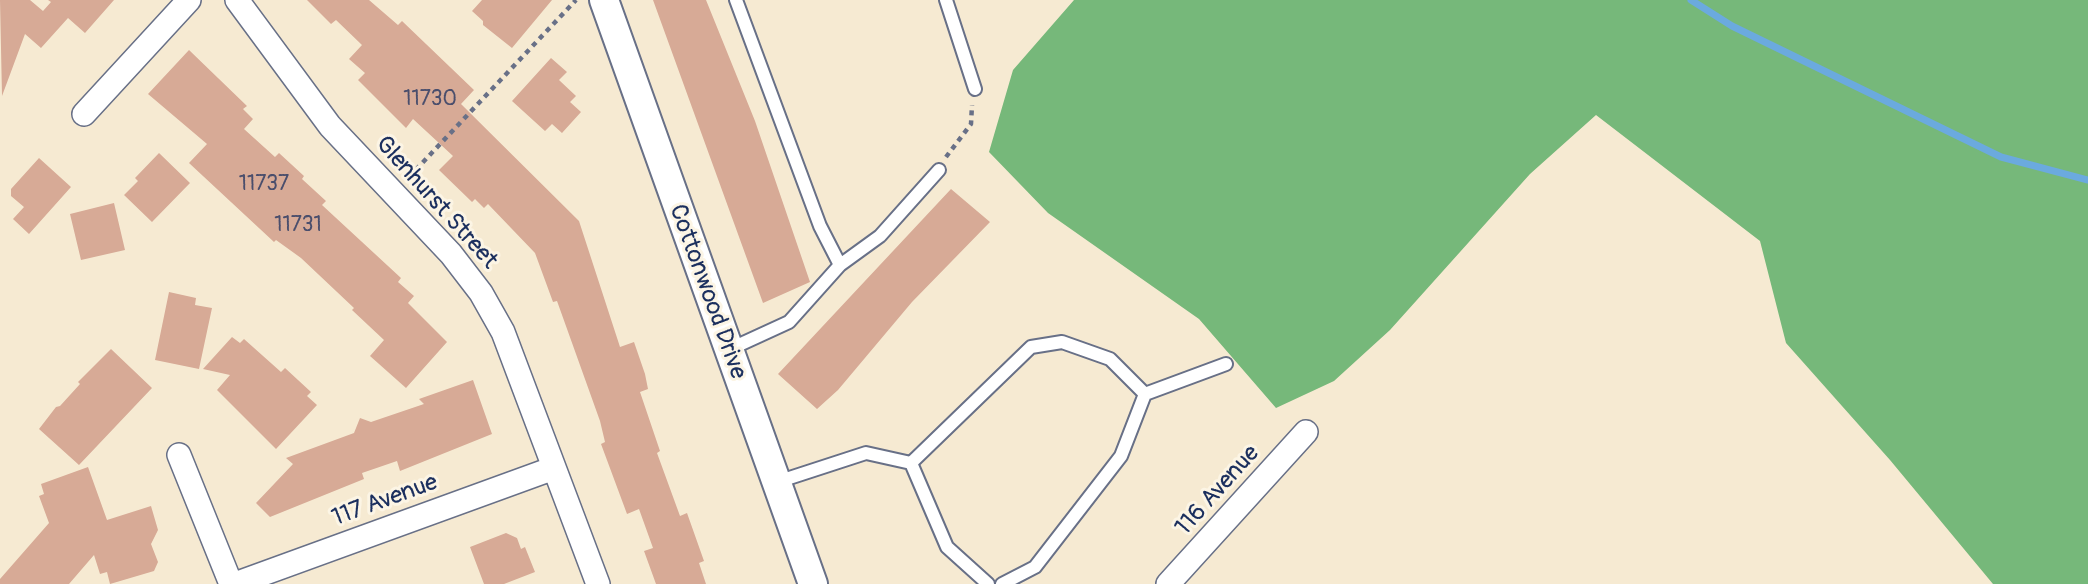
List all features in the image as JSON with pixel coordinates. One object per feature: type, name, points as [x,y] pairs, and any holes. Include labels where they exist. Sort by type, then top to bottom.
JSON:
[{"type":"street","points":[[84,114],[189,0]]},
{"type":"street","name":"Glenhurst Street","points":[[237,0],[330,126],[469,274],[494,315],[598,584]]},
{"type":"street","name":"Cottonwood Drive","points":[[604,0],[813,584]]},
{"type":"street","name":"116 Avenue","points":[[1168,584],[1306,432]]},
{"type":"street","points":[[179,455],[233,584]]},
{"type":"street","name":"117 Avenue","points":[[233,584],[554,468]]},
{"type":"lane","points":[[736,0],[820,226],[840,265]]},
{"type":"lane","points":[[946,0],[975,89]]},
{"type":"lane","points":[[728,350],[789,322],[840,265],[880,236],[939,170]]},
{"type":"lane","points":[[911,463],[1031,347],[1062,342],[1111,359],[1146,394]]},
{"type":"lane","points":[[1002,584],[1034,567],[1121,456],[1146,394],[1226,364]]},
{"type":"lane","points":[[777,482],[866,453],[911,463]]},
{"type":"lane","points":[[911,463],[947,547],[988,584]]},
{"type":"path","points":[[394,194],[576,0]]},
{"type":"path","points":[[939,170],[953,144],[971,124],[975,89]]},
{"type":"green space","points":[[1074,0],[2088,0],[2088,584],[1993,584],[1890,460],[1786,343],[1760,241],[1596,115],[1530,174],[1390,330],[1334,381],[1276,408],[1199,319],[1048,213],[989,152],[1013,70]]},
{"type":"building","points":[[0,0],[30,0],[43,11],[51,2],[48,0],[114,0],[85,33],[68,18],[41,48],[25,34],[2,96]]},
{"type":"building","points":[[307,0],[369,0],[398,25],[402,21],[474,90],[461,104],[579,221],[620,347],[634,342],[645,374],[648,389],[640,392],[660,451],[657,453],[680,516],[687,513],[704,561],[699,563],[706,584],[656,584],[644,551],[653,548],[639,509],[627,514],[601,444],[605,442],[600,421],[557,301],[553,302],[535,253],[488,204],[484,208],[475,199],[472,202],[439,170],[453,156],[413,119],[406,128],[358,80],[365,73],[349,59],[362,45],[336,20],[331,24]]},
{"type":"building","points":[[482,0],[552,0],[512,48],[483,25],[483,21],[472,11]]},
{"type":"building","points":[[653,0],[706,0],[755,121],[810,282],[763,303]]},
{"type":"building","points":[[189,50],[247,106],[243,109],[253,119],[244,129],[275,157],[279,153],[304,176],[302,179],[326,201],[322,205],[401,278],[398,282],[414,296],[408,303],[447,342],[406,388],[370,356],[384,340],[352,310],[354,308],[301,258],[276,240],[274,242],[189,163],[207,144],[148,94]]},
{"type":"building","points":[[551,58],[567,72],[559,80],[576,96],[570,102],[581,112],[562,133],[552,124],[545,131],[512,101]]},
{"type":"building","points":[[159,153],[190,183],[152,222],[124,195],[138,181],[135,178]]},
{"type":"building","points":[[39,158],[71,187],[29,234],[13,219],[24,207],[11,196],[11,189]]},
{"type":"building","points":[[951,189],[990,222],[912,302],[838,390],[817,409],[778,374]]},
{"type":"building","points":[[114,203],[125,250],[81,260],[70,214]]},
{"type":"building","points":[[169,292],[196,298],[195,305],[212,308],[199,369],[155,360]]},
{"type":"building","points":[[232,337],[240,343],[244,339],[281,372],[285,368],[311,392],[307,396],[317,405],[276,449],[217,390],[230,375],[203,369]]},
{"type":"building","points":[[111,349],[152,388],[79,465],[39,429],[56,407],[80,384],[78,382]]},
{"type":"building","points":[[473,380],[492,434],[400,471],[397,461],[362,473],[364,479],[270,517],[256,503],[293,464],[286,458],[354,433],[360,418],[371,422],[424,404],[419,399]]},
{"type":"building","points":[[88,467],[107,520],[151,506],[158,530],[151,544],[158,562],[154,571],[110,584],[107,572],[100,574],[94,555],[69,584],[0,584],[0,579],[49,523],[39,496],[44,494],[41,484]]},
{"type":"building","points":[[506,533],[517,538],[521,549],[525,547],[535,572],[504,584],[484,584],[470,547]]},
{"type":"waterway","points":[[1691,0],[1732,26],[2001,157],[2088,180]]}]
